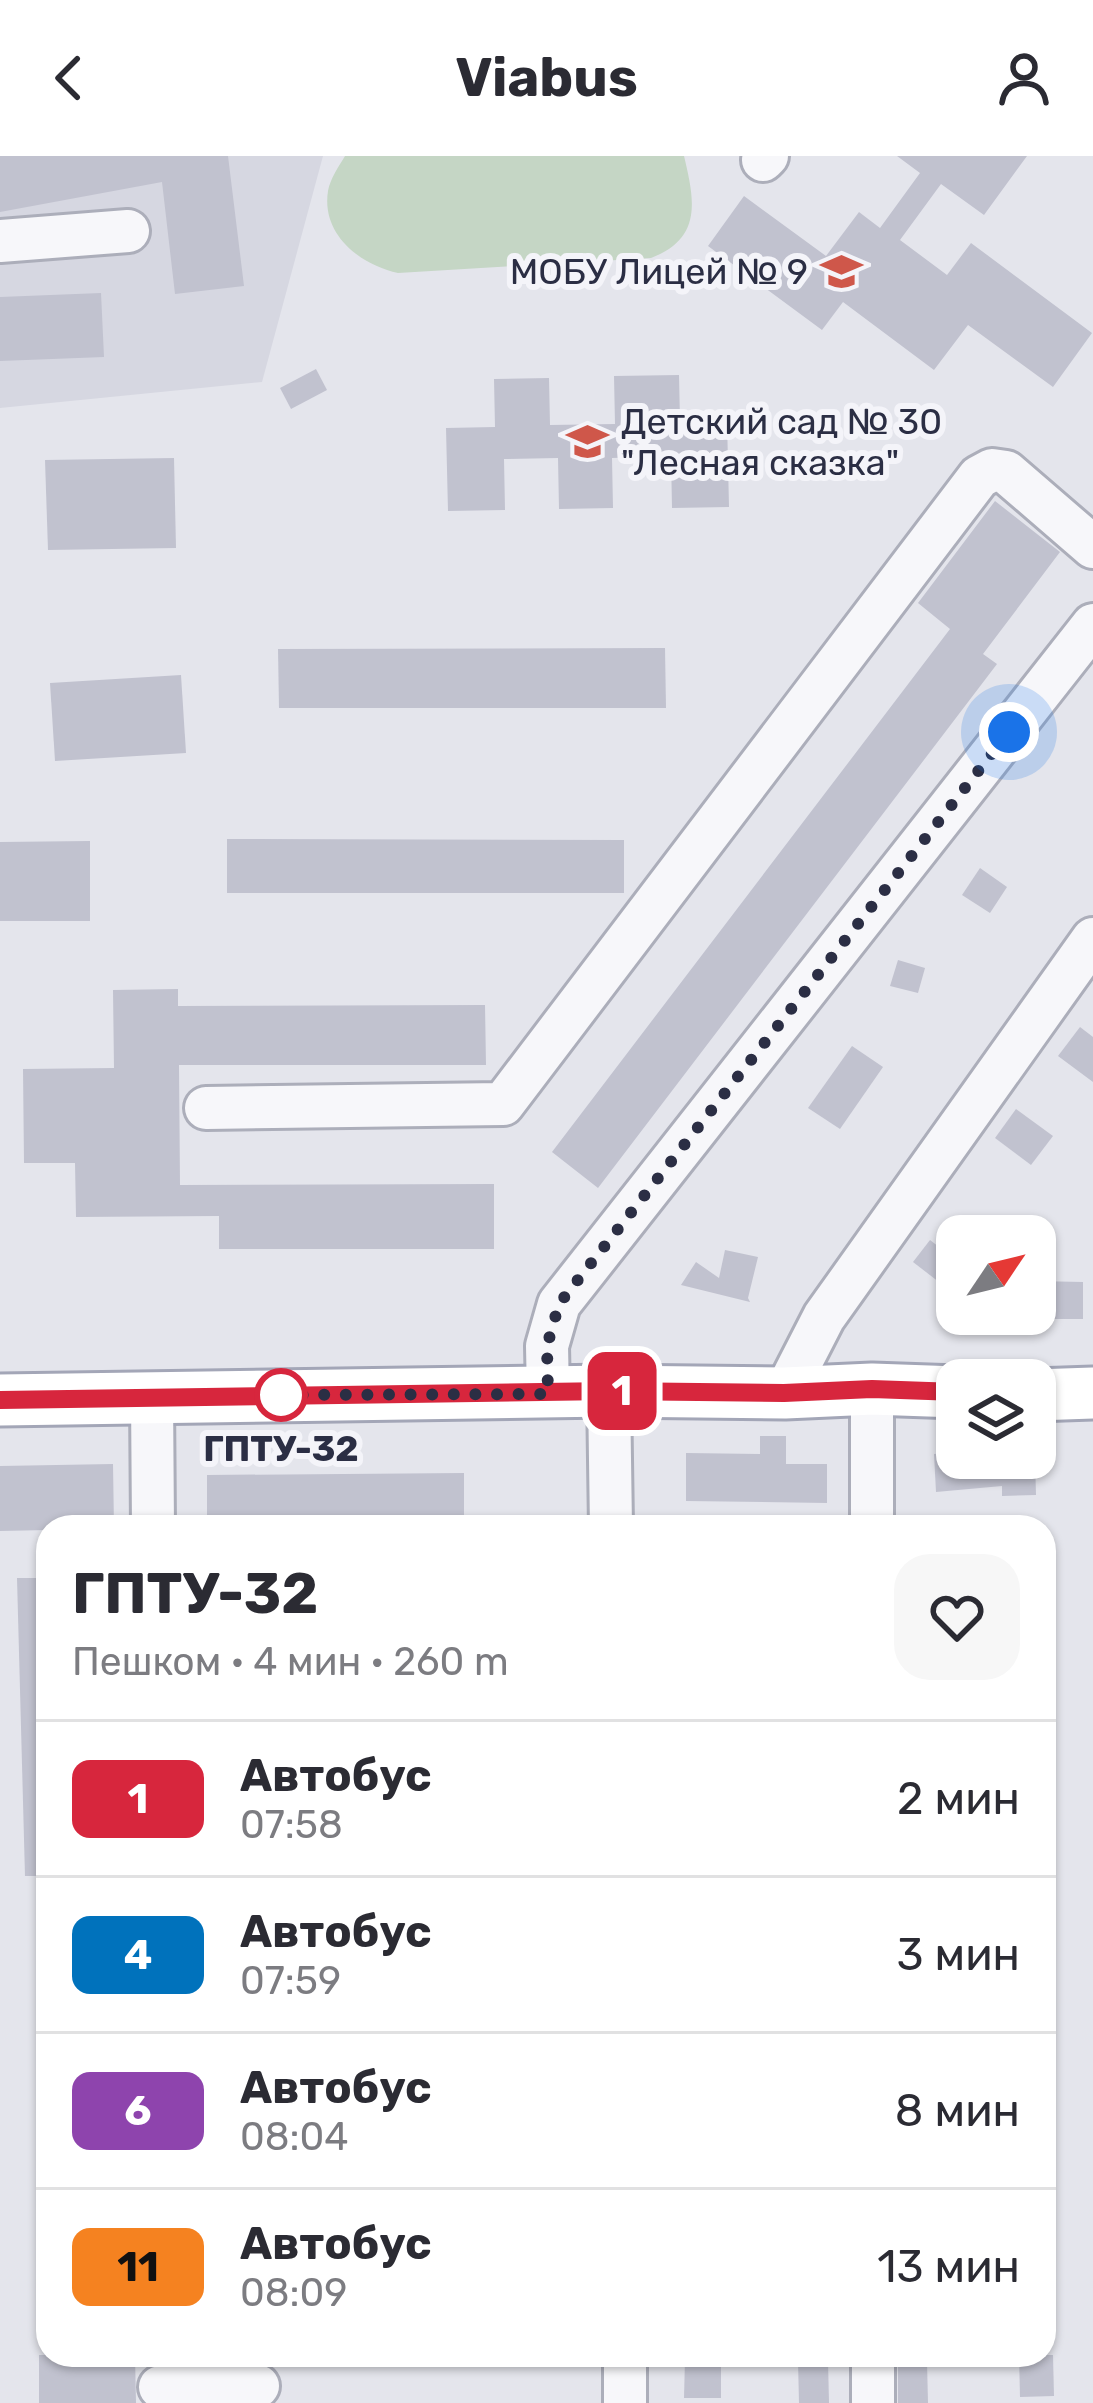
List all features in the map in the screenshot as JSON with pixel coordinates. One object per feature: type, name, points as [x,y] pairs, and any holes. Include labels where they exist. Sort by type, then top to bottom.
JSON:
[{"type":"main road","points":[[0,1399],[936,1391]]},
{"type":"main road","points":[[1056,1395],[1093,1394]]},
{"type":"street","points":[[0,241],[128,231]]},
{"type":"street","points":[[206,1108],[503,1104],[979,477],[992,470],[1006,472],[1093,547]]},
{"type":"street","points":[[548,1394],[547,1346],[559,1304],[1093,625]]},
{"type":"street","points":[[784,1393],[824,1317],[1093,939]]},
{"type":"street","points":[[872,1389],[872,1515]]},
{"type":"street","points":[[610,1391],[611,1515]]},
{"type":"street","points":[[152,1396],[153,1515]]},
{"type":"street","points":[[625,2367],[626,2403]]},
{"type":"street","points":[[873,2367],[873,2403]]},
{"type":"street","points":[[160,2382],[257,2386]]},
{"type":"shaded area","points":[[0,156],[323,156],[262,382],[0,408]]},
{"type":"green space","points":[[345,156],[684,156],[691,217],[679,240],[651,258],[398,273],[370,263],[346,246],[331,221],[328,191]]},
{"type":"building","points":[[0,156],[228,156],[244,286],[175,294],[162,182],[0,212]]},
{"type":"building","name":"МОБУ Лицей № 9","points":[[897,156],[1027,156],[984,215],[941,184],[900,240],[947,275],[971,243],[1092,333],[1053,387],[968,325],[934,370],[843,302],[822,330],[708,246],[744,196],[826,256],[859,212],[880,228],[920,173]]},
{"type":"building","points":[[101,293],[104,357],[0,361],[0,297]]},
{"type":"building","points":[[316,369],[327,390],[291,409],[280,388]]},
{"type":"building","name":"Детский сад № 30 \"Лесная сказка\"","points":[[679,375],[680,421],[727,420],[729,507],[672,508],[671,456],[612,458],[613,508],[559,509],[558,458],[504,459],[505,510],[448,511],[446,428],[495,427],[494,379],[549,378],[550,425],[615,424],[614,376]]},
{"type":"building","points":[[174,458],[176,548],[48,550],[45,460]]},
{"type":"building","points":[[995,501],[1060,552],[983,654],[997,664],[598,1188],[552,1152],[950,629],[918,603]]},
{"type":"building","points":[[665,648],[666,708],[279,708],[278,649]]},
{"type":"building","points":[[181,675],[186,753],[55,761],[50,683]]},
{"type":"building","points":[[227,839],[624,840],[624,893],[227,893]]},
{"type":"building","points":[[90,841],[90,921],[0,921],[0,842]]},
{"type":"building","points":[[980,868],[1007,887],[990,913],[962,895]]},
{"type":"building","points":[[898,960],[925,968],[918,993],[890,986]]},
{"type":"building","points":[[178,989],[178,1006],[485,1005],[486,1065],[179,1065],[180,1185],[494,1184],[494,1249],[219,1249],[219,1216],[76,1217],[75,1163],[24,1163],[23,1069],[114,1068],[113,990]]},
{"type":"building","points":[[1080,1027],[1093,1037],[1093,1082],[1058,1056]]},
{"type":"building","points":[[852,1046],[883,1067],[840,1129],[808,1108]]},
{"type":"building","points":[[1016,1109],[1053,1136],[1031,1165],[995,1138]]},
{"type":"building","points":[[930,1240],[936,1245],[936,1280],[913,1262]]},
{"type":"building","points":[[725,1250],[758,1257],[750,1302],[681,1285],[696,1262],[719,1278]]},
{"type":"building","points":[[1056,1281],[1083,1282],[1083,1319],[1056,1319]]},
{"type":"building","points":[[760,1436],[786,1436],[786,1464],[827,1464],[827,1503],[686,1501],[686,1453],[760,1454]]},
{"type":"building","points":[[934,1454],[936,1479],[1036,1479],[1036,1495],[1002,1496],[1002,1486],[936,1492]]},
{"type":"building","points":[[113,1464],[114,1515],[36,1515],[36,1530],[0,1531],[0,1466]]},
{"type":"building","points":[[464,1473],[464,1515],[207,1515],[207,1475]]},
{"type":"building","points":[[17,1578],[36,1578],[36,1876],[25,1876]]},
{"type":"building","points":[[39,2367],[135,2367],[136,2403],[39,2403]]},
{"type":"building","points":[[685,2367],[721,2367],[721,2398],[684,2398]]},
{"type":"building","points":[[798,2367],[828,2367],[829,2403],[799,2403]]},
{"type":"building","points":[[898,2367],[927,2367],[928,2403],[898,2403]]},
{"type":"building","points":[[1019,2367],[1053,2367],[1054,2396],[1020,2397]]},
{"type":"bus line","name":"1","points":[[0,1400],[936,1391]]},
{"type":"place","name":"МОБУ Лицей № 9","points":[[842,271]]},
{"type":"place","name":"Детский сад № 30 \"Лесная сказка\"","points":[[587,442]]},
{"type":"place","name":"ГПТУ-32","points":[[281,1395]]},
{"type":"route","points":[[281,1395],[548,1394],[547,1346],[559,1304],[1009,732]]}]
